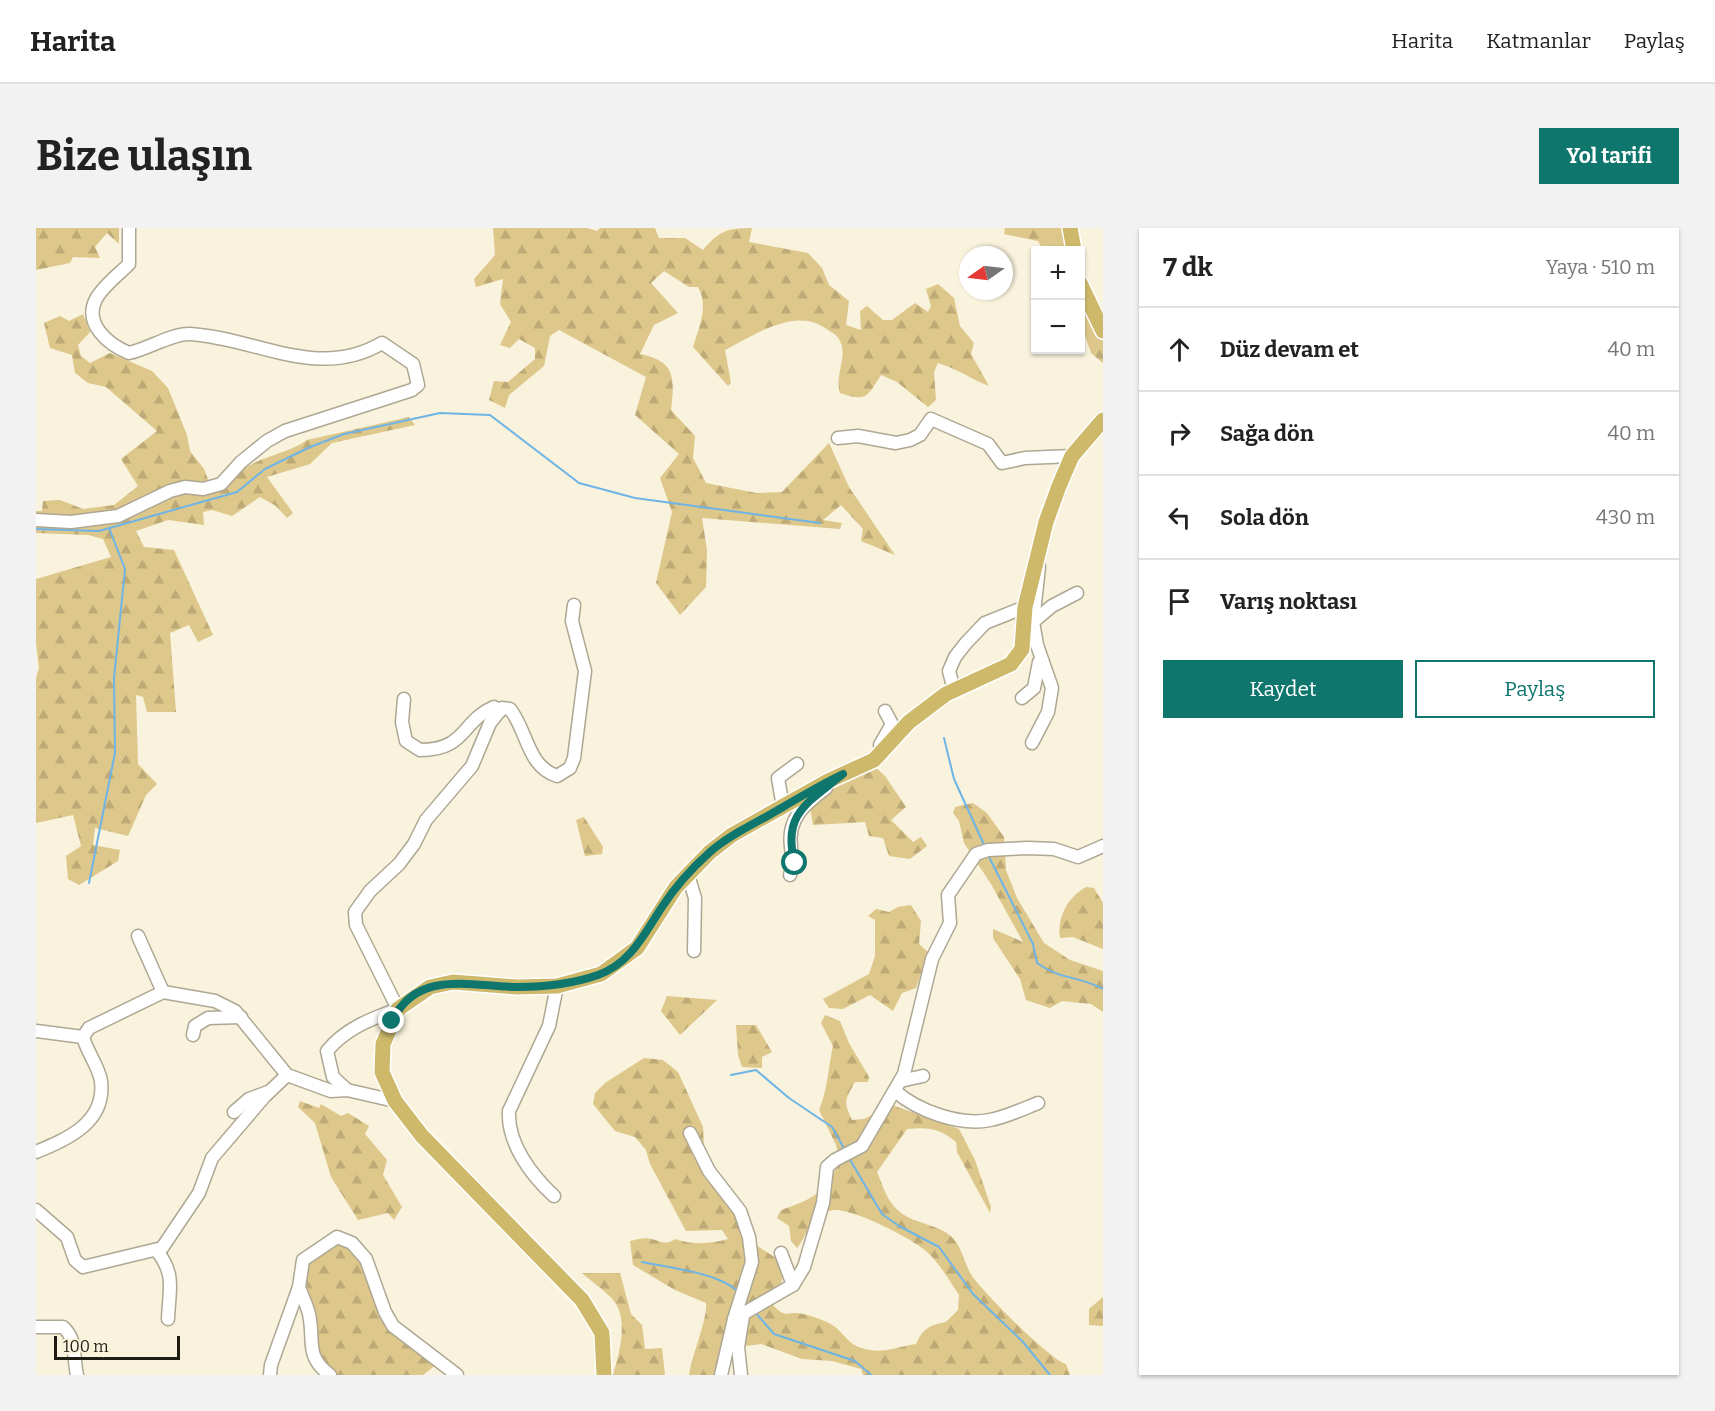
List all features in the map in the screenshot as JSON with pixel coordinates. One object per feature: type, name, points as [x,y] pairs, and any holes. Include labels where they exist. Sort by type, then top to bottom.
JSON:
[{"type":"main road","points":[[1070,228],[1073,246]]},
{"type":"main road","points":[[1085,293],[1103,331]]},
{"type":"main road","points":[[604,1375],[602,1333],[582,1300],[422,1136],[395,1101],[382,1072],[383,1044],[398,1009],[412,996],[430,987],[453,982],[517,987],[556,986],[601,974],[625,959],[637,948],[662,907],[688,875],[710,852],[732,835],[843,774],[874,760],[909,722],[954,690],[1000,670],[1018,658],[1022,649],[1025,607],[1046,522],[1072,456],[1103,420]]},
{"type":"street","points":[[36,520],[71,522],[118,516],[170,490],[185,487],[203,489],[221,484],[241,462],[267,441],[285,431],[412,390],[418,385],[413,364],[382,343],[363,355],[325,360],[291,356],[246,344],[187,334],[129,353],[116,348],[98,330],[94,308],[101,292],[129,264],[129,228]]},
{"type":"street","points":[[838,438],[858,436],[896,443],[909,441],[920,435],[931,419],[988,444],[1002,463],[1025,458],[1072,456]]},
{"type":"street","points":[[1022,698],[1034,688],[1037,680],[1037,645],[1033,622],[1038,587],[1038,561]]},
{"type":"street","points":[[1033,622],[1052,606],[1077,593]]},
{"type":"street","points":[[348,1090],[333,1077],[327,1051],[339,1037],[366,1021],[398,1009],[356,925],[354,912],[370,891],[399,864],[414,844],[426,820],[472,766],[490,723],[500,711],[510,709],[519,721],[532,757],[544,772],[557,776],[570,768],[574,758],[585,671],[572,621],[574,605]]},
{"type":"street","points":[[954,690],[949,671],[960,650],[985,623],[1025,607]]},
{"type":"street","points":[[1032,743],[1048,712],[1053,688],[1037,645]]},
{"type":"street","points":[[404,699],[402,722],[406,741],[420,750],[446,745],[461,738],[484,711],[495,707],[500,711]]},
{"type":"street","points":[[868,763],[891,730],[892,724],[885,711]]},
{"type":"street","points":[[783,807],[778,778],[797,764]]},
{"type":"street","points":[[790,875],[795,863],[789,832],[799,809],[843,774]]},
{"type":"street","points":[[739,1316],[793,1285],[804,1267],[823,1203],[827,1167],[835,1160],[862,1146],[897,1086],[932,959],[950,922],[948,895],[976,854],[988,850],[1028,848],[1054,849],[1078,857],[1103,846]]},
{"type":"street","points":[[688,875],[696,898],[694,951]]},
{"type":"street","points":[[138,936],[163,992]]},
{"type":"street","points":[[554,1196],[540,1183],[525,1161],[508,1126],[509,1111],[549,1026],[556,986]]},
{"type":"street","points":[[83,1037],[89,1028],[163,992],[215,1000],[241,1017],[287,1075],[325,1090],[348,1090],[395,1101]]},
{"type":"street","points":[[193,1035],[195,1026],[208,1018],[241,1017]]},
{"type":"street","points":[[36,1031],[83,1037]]},
{"type":"street","points":[[36,1162],[89,1123],[101,1098],[100,1079],[83,1037]]},
{"type":"street","points":[[36,1210],[67,1237],[75,1260],[83,1267],[157,1251],[162,1248],[199,1193],[212,1158],[269,1092],[287,1075]]},
{"type":"street","points":[[897,1086],[923,1076]]},
{"type":"street","points":[[897,1086],[909,1103],[925,1110],[978,1121],[991,1120],[1038,1103]]},
{"type":"street","points":[[234,1112],[249,1099],[269,1092]]},
{"type":"street","points":[[690,1133],[709,1171],[740,1211],[749,1237],[752,1262],[721,1375]]},
{"type":"street","points":[[36,1152],[64,1141]]},
{"type":"street","points":[[270,1375],[271,1365],[299,1287],[303,1260],[337,1238],[352,1243],[366,1259],[393,1326],[457,1375]]},
{"type":"street","points":[[157,1251],[166,1262],[171,1278],[168,1319]]},
{"type":"street","points":[[781,1252],[793,1285]]},
{"type":"street","points":[[299,1287],[309,1316],[311,1349],[317,1364],[330,1375]]},
{"type":"street","points":[[739,1316],[741,1321],[738,1347],[741,1375]]},
{"type":"street","points":[[36,1327],[63,1327],[69,1332],[73,1342],[77,1375]]},
{"type":"green space","points":[[36,228],[119,228],[119,244],[107,233],[95,247],[100,258],[73,257],[70,263],[36,270]]},
{"type":"green space","points":[[493,228],[587,228],[597,231],[600,228],[655,228],[659,238],[685,238],[703,250],[724,232],[752,228],[749,242],[808,253],[822,268],[829,285],[849,301],[846,325],[861,330],[860,311],[867,306],[883,320],[892,320],[915,303],[928,312],[931,306],[926,289],[938,284],[954,298],[960,326],[974,343],[971,354],[989,386],[938,363],[934,372],[936,400],[928,407],[897,382],[881,375],[865,396],[856,397],[840,393],[839,380],[843,352],[839,339],[816,323],[803,320],[789,321],[762,330],[725,350],[731,383],[728,386],[693,347],[703,309],[698,287],[689,287],[664,271],[651,283],[678,313],[654,325],[640,354],[660,361],[670,372],[673,388],[671,410],[695,436],[693,458],[706,483],[756,493],[782,492],[829,443],[849,487],[895,555],[861,541],[863,529],[841,505],[823,520],[842,523],[840,529],[702,518],[707,550],[706,587],[680,615],[656,583],[672,512],[660,478],[679,454],[635,415],[646,377],[559,330],[550,336],[544,366],[509,395],[505,408],[489,400],[494,381],[508,382],[535,359],[535,348],[519,339],[510,348],[500,345],[511,322],[500,304],[503,279],[476,287],[474,279],[495,255]]},
{"type":"green space","points":[[1005,228],[1065,228],[1070,246],[1041,246],[1038,241],[1004,234]]},
{"type":"green space","points":[[1085,303],[1103,341],[1103,363],[1091,353],[1085,335]]},
{"type":"green space","points":[[83,314],[90,332],[78,345],[81,356],[90,363],[110,353],[152,371],[168,388],[187,435],[190,451],[204,469],[212,490],[254,463],[307,440],[409,417],[415,425],[332,443],[310,464],[267,477],[293,513],[287,518],[276,506],[260,497],[232,516],[212,510],[203,512],[204,525],[168,520],[136,531],[144,547],[174,550],[213,635],[198,642],[189,625],[170,633],[176,712],[147,712],[143,697],[136,695],[138,764],[157,784],[146,795],[128,836],[95,828],[93,845],[120,850],[118,861],[79,885],[68,879],[66,856],[81,846],[73,815],[36,823],[36,678],[39,668],[36,643],[36,579],[111,557],[103,539],[88,535],[36,533],[36,511],[42,511],[43,501],[60,500],[83,509],[114,505],[138,486],[121,459],[157,431],[106,387],[88,383],[75,373],[72,355],[50,348],[44,323],[60,316],[69,321]]},
{"type":"green space","points":[[876,768],[885,776],[906,807],[891,820],[913,842],[921,837],[927,846],[910,859],[889,856],[883,838],[869,836],[865,822],[813,825],[810,807],[838,784]]},
{"type":"green space","points":[[973,803],[987,813],[1004,837],[1006,870],[1017,898],[1044,943],[1070,960],[1103,971],[1103,1012],[1091,1004],[1062,1001],[1050,1008],[1026,1000],[1020,979],[993,938],[993,929],[1023,942],[991,884],[964,843],[959,821],[953,813],[955,807]]},
{"type":"green space","points":[[584,817],[603,847],[602,854],[585,856],[576,820]]},
{"type":"green space","points":[[1086,887],[1094,888],[1103,903],[1103,949],[1073,937],[1060,938],[1060,923],[1065,908],[1074,896]]},
{"type":"green space","points":[[911,905],[921,921],[919,944],[928,952],[916,988],[902,993],[893,1011],[870,995],[843,1009],[829,1008],[823,999],[869,974],[875,956],[875,920],[868,916],[876,909],[889,912],[898,907]]},
{"type":"green space","points":[[667,996],[717,1000],[680,1035],[661,1011]]},
{"type":"green space","points":[[825,1015],[840,1021],[849,1043],[869,1077],[868,1082],[855,1082],[847,1097],[847,1109],[852,1120],[864,1119],[892,1105],[959,1129],[975,1160],[991,1207],[990,1213],[957,1152],[956,1142],[939,1131],[921,1128],[907,1129],[877,1172],[892,1203],[900,1212],[913,1220],[937,1228],[951,1236],[972,1276],[1002,1310],[1045,1350],[1066,1364],[1070,1375],[863,1375],[861,1369],[832,1361],[802,1359],[761,1344],[746,1346],[737,1335],[722,1343],[714,1375],[689,1375],[705,1318],[706,1303],[675,1290],[633,1265],[630,1241],[646,1238],[666,1243],[675,1239],[702,1243],[728,1239],[722,1230],[686,1231],[650,1164],[646,1150],[635,1137],[615,1131],[593,1104],[595,1093],[605,1083],[644,1058],[663,1060],[678,1072],[703,1127],[704,1147],[700,1166],[704,1177],[742,1218],[756,1245],[782,1262],[783,1278],[771,1303],[780,1312],[798,1313],[829,1323],[856,1346],[875,1351],[916,1344],[921,1334],[928,1328],[946,1322],[958,1310],[959,1295],[937,1263],[922,1248],[896,1232],[850,1213],[838,1210],[829,1211],[812,1223],[797,1248],[791,1241],[789,1226],[777,1218],[781,1210],[806,1200],[822,1189],[841,1164],[836,1145],[819,1110],[833,1046],[821,1023]]},
{"type":"green space","points":[[736,1025],[756,1025],[772,1052],[762,1057],[762,1068],[742,1067],[738,1055]]},
{"type":"green space","points":[[300,1101],[319,1108],[321,1104],[341,1116],[348,1113],[369,1126],[365,1134],[387,1160],[383,1175],[402,1207],[394,1220],[388,1213],[358,1220],[331,1177],[315,1123],[298,1107]]},
{"type":"green space","points":[[340,1242],[351,1249],[365,1268],[388,1326],[404,1341],[437,1364],[423,1375],[335,1375],[319,1357],[316,1314],[303,1275],[305,1261]]},
{"type":"green space","points":[[582,1273],[620,1273],[631,1314],[642,1325],[645,1349],[662,1348],[665,1375],[613,1375],[622,1327],[619,1309],[611,1297]]},
{"type":"green space","points":[[1103,1297],[1103,1326],[1089,1325],[1089,1309]]},
{"type":"waterway","points":[[36,529],[99,531],[237,492],[265,469],[310,447],[344,434],[440,413],[490,415],[579,483],[635,498],[820,523]]},
{"type":"waterway","points":[[89,883],[115,753],[114,678],[125,569],[109,528]]},
{"type":"waterway","points":[[944,738],[954,779],[985,847]]},
{"type":"waterway","points":[[988,855],[1033,944],[1037,963],[1054,972],[1103,989]]},
{"type":"waterway","points":[[731,1075],[756,1070],[789,1098],[832,1127],[845,1150]]},
{"type":"waterway","points":[[849,1158],[882,1214],[899,1226],[939,1247],[973,1294],[1023,1342],[1050,1375]]},
{"type":"waterway","points":[[642,1262],[706,1275],[730,1285],[738,1292]]},
{"type":"waterway","points":[[755,1312],[774,1334],[855,1361],[871,1375]]},
{"type":"route","points":[[392,1021],[398,1009],[412,996],[430,987],[453,982],[517,987],[556,986],[601,974],[625,959],[637,948],[676,887],[710,852],[732,835],[843,774],[799,809],[789,832],[795,863]]}]
